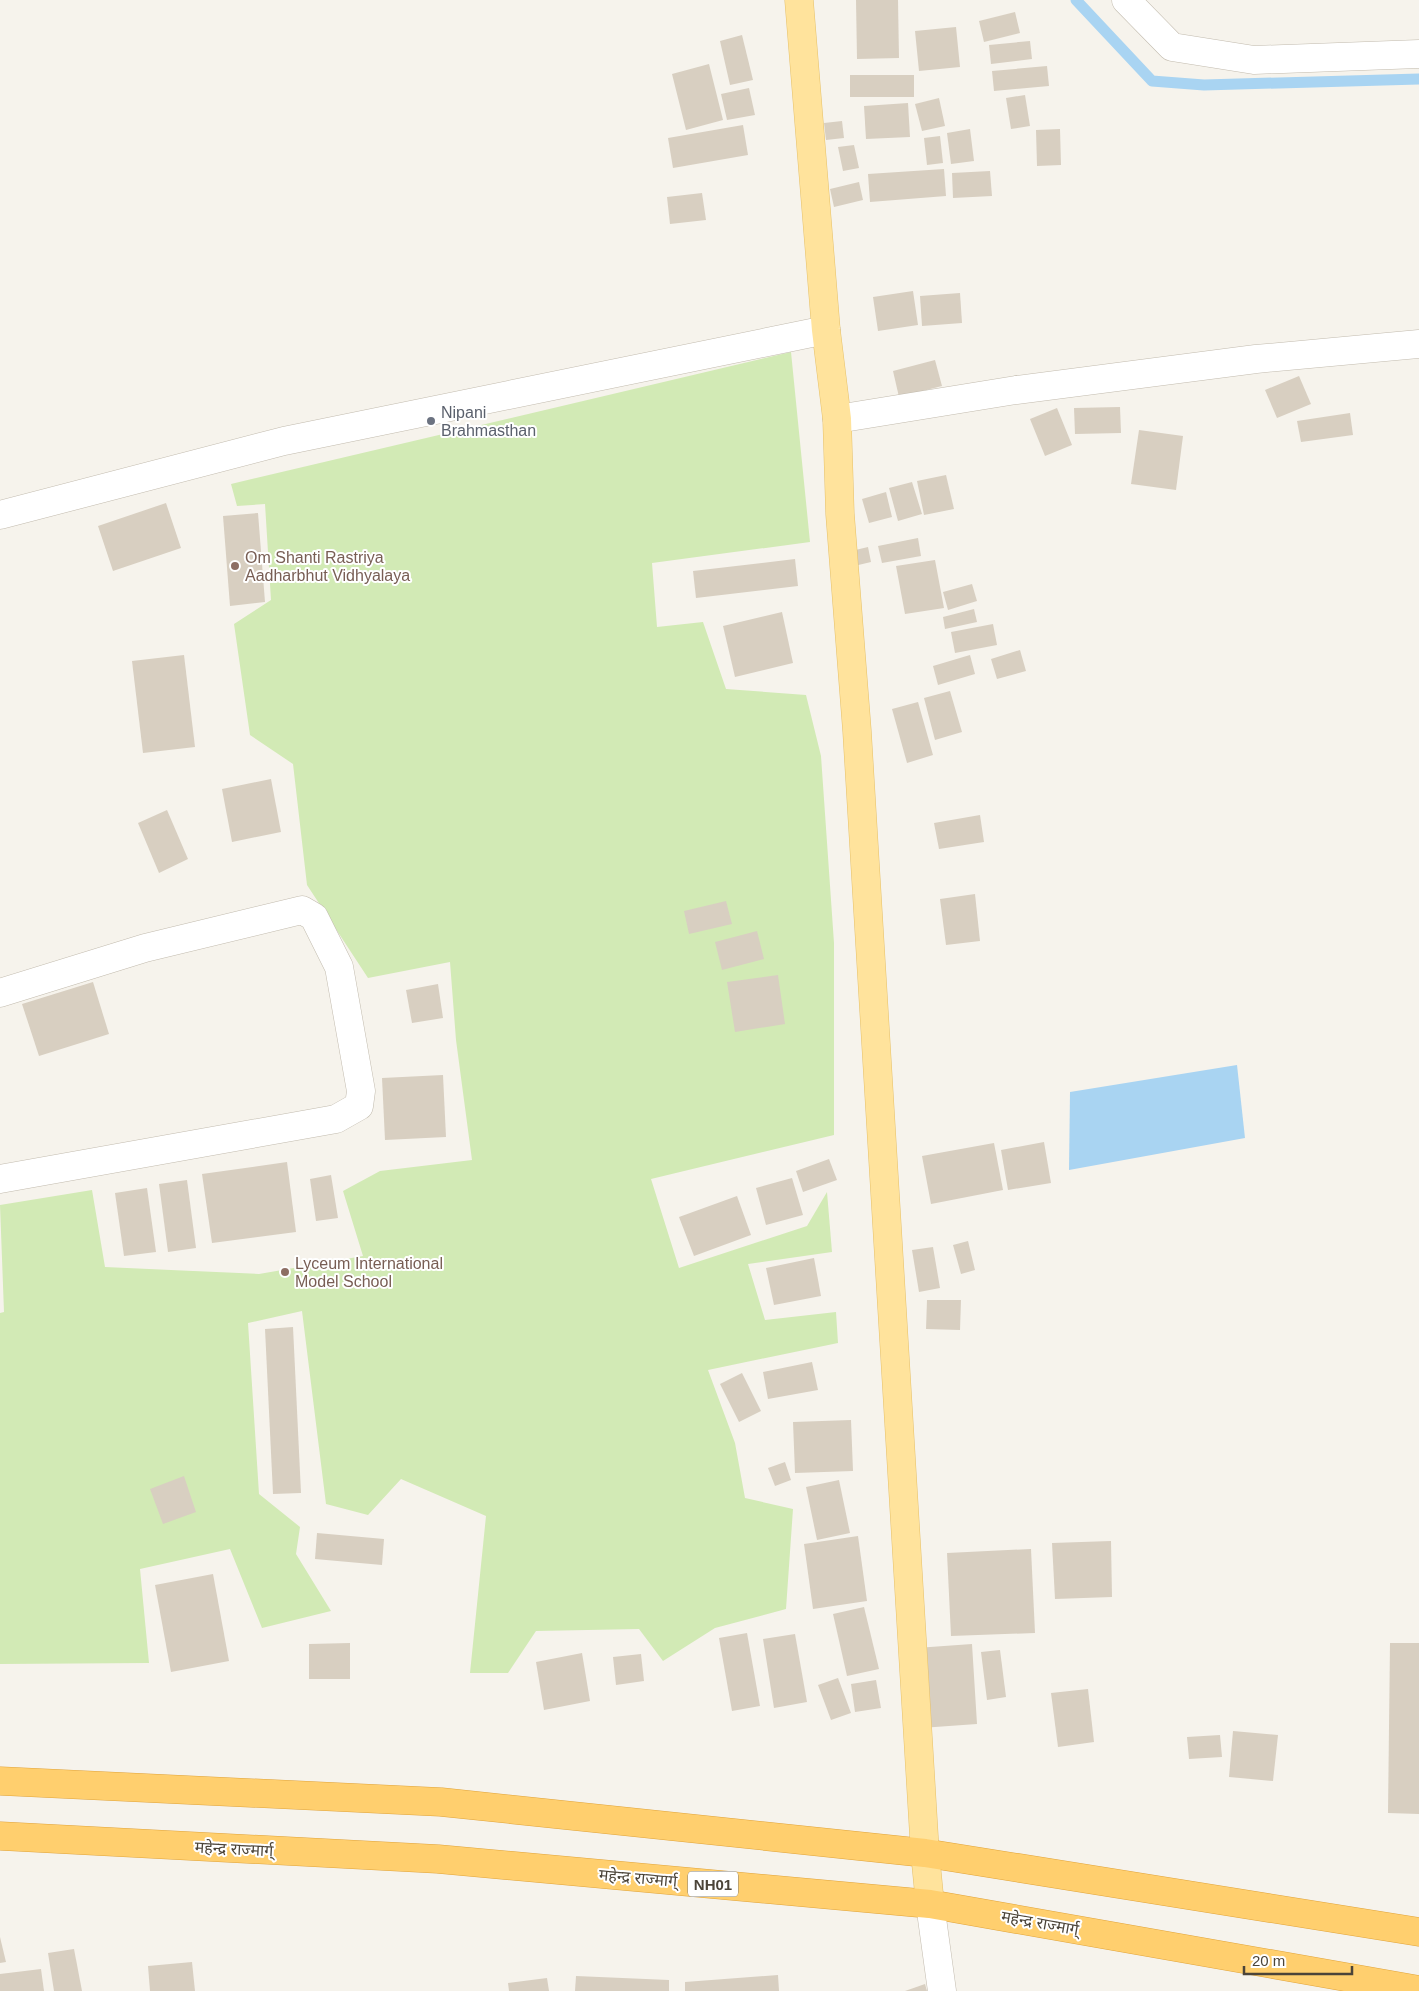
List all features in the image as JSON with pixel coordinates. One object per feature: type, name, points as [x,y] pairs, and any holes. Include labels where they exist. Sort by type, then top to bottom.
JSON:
[{"type":"highway","points":[[0,1781],[441,1802],[925,1853],[1419,1932]]},
{"type":"highway","name":"महेन्द्र राज्मार्ग्","points":[[0,1836],[438,1859],[930,1904],[1419,1990]]},
{"type":"main road","points":[[799,0],[826,330],[837,419],[840,514],[858,741],[925,1853],[930,1904]]},
{"type":"street","points":[[1126,0],[1172,47],[1254,60],[1419,54]]},
{"type":"street","points":[[0,515],[284,441],[826,330]]},
{"type":"street","points":[[837,419],[1054,385],[1256,359],[1419,344]]},
{"type":"street","points":[[0,993],[145,948],[302,910],[314,916],[339,968],[361,1091],[359,1106],[336,1119],[0,1179]]},
{"type":"street","points":[[930,1904],[942,1991]]},
{"type":"green space","points":[[791,352],[810,542],[652,563],[657,627],[703,622],[726,689],[806,695],[821,756],[834,943],[834,1135],[651,1179],[679,1268],[807,1226],[827,1192],[832,1252],[748,1264],[765,1320],[836,1312],[838,1343],[708,1370],[735,1443],[745,1498],[793,1509],[786,1609],[715,1628],[663,1661],[639,1629],[536,1631],[508,1673],[470,1673],[486,1516],[401,1479],[368,1515],[326,1504],[302,1311],[248,1323],[259,1494],[300,1527],[296,1554],[331,1611],[262,1628],[230,1549],[140,1569],[149,1663],[0,1664],[0,1313],[4,1312],[0,1205],[92,1190],[105,1267],[259,1274],[363,1256],[343,1191],[380,1171],[472,1160],[456,1040],[450,962],[368,978],[307,885],[293,764],[250,735],[234,624],[271,600],[265,504],[237,506],[231,484]]},
{"type":"water","points":[[1237,1065],[1245,1138],[1069,1170],[1070,1092]]},
{"type":"building","points":[[856,0],[898,0],[899,58],[857,59]]},
{"type":"building","points":[[1015,12],[1020,33],[984,42],[979,21]]},
{"type":"building","points":[[956,27],[960,67],[919,71],[915,31]]},
{"type":"building","points":[[742,35],[753,80],[730,85],[720,41]]},
{"type":"building","points":[[1030,41],[1032,59],[991,64],[989,45]]},
{"type":"building","points":[[709,64],[723,120],[686,130],[672,74]]},
{"type":"building","points":[[1047,66],[1049,86],[994,91],[992,71]]},
{"type":"building","points":[[850,75],[914,75],[914,97],[850,97]]},
{"type":"building","points":[[749,88],[755,115],[727,120],[721,94]]},
{"type":"building","points":[[1025,95],[1030,126],[1011,129],[1006,98]]},
{"type":"building","points":[[939,98],[945,126],[922,131],[915,104]]},
{"type":"building","points":[[908,103],[910,137],[866,139],[864,106]]},
{"type":"building","points":[[842,121],[844,138],[826,140],[824,123]]},
{"type":"building","points":[[743,125],[748,155],[673,168],[668,138]]},
{"type":"building","points":[[970,129],[974,161],[951,164],[947,133]]},
{"type":"building","points":[[1060,129],[1061,165],[1037,166],[1036,130]]},
{"type":"building","points":[[940,136],[943,163],[927,165],[924,138]]},
{"type":"building","points":[[854,145],[859,168],[843,171],[838,147]]},
{"type":"building","points":[[944,169],[946,196],[870,202],[868,174]]},
{"type":"building","points":[[990,171],[992,196],[953,198],[952,173]]},
{"type":"building","points":[[859,182],[863,200],[834,207],[830,189]]},
{"type":"building","points":[[702,193],[706,220],[670,224],[667,197]]},
{"type":"building","points":[[913,291],[918,325],[878,331],[873,297]]},
{"type":"building","points":[[960,293],[962,323],[922,326],[920,296]]},
{"type":"building","points":[[935,360],[942,386],[899,397],[893,371]]},
{"type":"building","points":[[1299,376],[1311,404],[1277,418],[1265,390]]},
{"type":"building","points":[[1120,407],[1121,433],[1075,434],[1074,408]]},
{"type":"building","points":[[1057,408],[1072,445],[1045,456],[1030,419]]},
{"type":"building","points":[[1350,413],[1353,435],[1301,442],[1297,421]]},
{"type":"building","points":[[1139,430],[1183,436],[1176,490],[1131,484]]},
{"type":"building","points":[[946,475],[954,509],[924,515],[917,481]]},
{"type":"building","points":[[912,482],[922,514],[898,521],[889,488]]},
{"type":"building","points":[[886,492],[892,517],[869,523],[862,499]]},
{"type":"building","points":[[166,503],[181,548],[113,571],[98,526]]},
{"type":"building","points":[[258,513],[265,602],[230,606],[223,516]]},
{"type":"building","points":[[918,538],[921,556],[882,563],[878,546]]},
{"type":"building","points":[[868,547],[871,562],[850,567],[847,552]]},
{"type":"building","points":[[795,559],[798,586],[696,598],[693,571]]},
{"type":"building","points":[[935,560],[944,608],[905,614],[896,566]]},
{"type":"building","points":[[972,584],[977,601],[948,610],[943,592]]},
{"type":"building","points":[[974,609],[977,622],[945,629],[943,617]]},
{"type":"building","points":[[782,612],[793,663],[735,677],[723,626]]},
{"type":"building","points":[[993,624],[997,645],[955,653],[951,632]]},
{"type":"building","points":[[1020,650],[1026,671],[997,679],[991,659]]},
{"type":"building","points":[[184,655],[195,747],[143,753],[132,661]]},
{"type":"building","points":[[970,655],[975,674],[938,685],[933,666]]},
{"type":"building","points":[[950,691],[962,732],[935,740],[924,698]]},
{"type":"building","points":[[918,702],[933,755],[907,763],[892,709]]},
{"type":"building","points":[[271,779],[281,832],[232,842],[222,789]]},
{"type":"building","points":[[167,810],[188,859],[159,873],[138,823]]},
{"type":"building","points":[[980,815],[984,842],[939,849],[934,823]]},
{"type":"building","points":[[975,894],[980,941],[946,945],[940,899]]},
{"type":"building","points":[[726,901],[732,924],[689,934],[684,911]]},
{"type":"building","points":[[757,931],[764,959],[722,970],[715,942]]},
{"type":"building","points":[[778,975],[785,1024],[735,1032],[727,982]]},
{"type":"building","points":[[93,982],[109,1034],[39,1056],[22,1004]]},
{"type":"building","points":[[438,984],[443,1018],[412,1023],[406,990]]},
{"type":"building","points":[[443,1075],[446,1137],[385,1140],[382,1078]]},
{"type":"building","points":[[1044,1142],[1051,1183],[1008,1190],[1001,1150]]},
{"type":"building","points":[[994,1143],[1003,1190],[931,1204],[922,1156]]},
{"type":"building","points":[[829,1159],[837,1180],[803,1192],[796,1171]]},
{"type":"building","points":[[287,1162],[296,1232],[212,1243],[202,1174]]},
{"type":"building","points":[[331,1175],[338,1218],[316,1221],[310,1179]]},
{"type":"building","points":[[792,1178],[803,1215],[766,1225],[756,1188]]},
{"type":"building","points":[[187,1180],[196,1248],[168,1252],[159,1184]]},
{"type":"building","points":[[147,1188],[156,1252],[124,1256],[115,1193]]},
{"type":"building","points":[[737,1196],[751,1235],[694,1256],[679,1217]]},
{"type":"building","points":[[968,1241],[975,1270],[961,1274],[953,1245]]},
{"type":"building","points":[[933,1247],[940,1288],[919,1292],[912,1250]]},
{"type":"building","points":[[814,1258],[821,1296],[774,1305],[766,1268]]},
{"type":"building","points":[[927,1300],[961,1300],[960,1330],[926,1329]]},
{"type":"building","points":[[293,1327],[301,1493],[273,1494],[265,1329]]},
{"type":"building","points":[[812,1362],[818,1390],[768,1399],[763,1372]]},
{"type":"building","points":[[742,1373],[761,1411],[739,1422],[720,1384]]},
{"type":"building","points":[[851,1420],[853,1471],[795,1473],[793,1422]]},
{"type":"building","points":[[785,1462],[791,1480],[775,1486],[768,1468]]},
{"type":"building","points":[[184,1476],[196,1512],[163,1524],[150,1489]]},
{"type":"building","points":[[839,1480],[850,1533],[817,1540],[806,1487]]},
{"type":"building","points":[[317,1533],[384,1539],[382,1565],[315,1559]]},
{"type":"building","points":[[858,1536],[867,1601],[813,1609],[804,1544]]},
{"type":"building","points":[[1111,1541],[1112,1597],[1055,1599],[1052,1543]]},
{"type":"building","points":[[1031,1549],[1035,1633],[951,1636],[947,1553]]},
{"type":"building","points":[[213,1574],[229,1661],[171,1672],[155,1585]]},
{"type":"building","points":[[864,1607],[879,1669],[847,1676],[833,1614]]},
{"type":"building","points":[[747,1633],[760,1706],[732,1711],[719,1638]]},
{"type":"building","points":[[795,1634],[807,1702],[774,1708],[763,1639]]},
{"type":"building","points":[[350,1643],[350,1679],[309,1679],[309,1644]]},
{"type":"building","points":[[1390,1643],[1419,1643],[1419,1814],[1388,1813]]},
{"type":"building","points":[[972,1644],[977,1724],[921,1728],[916,1648]]},
{"type":"building","points":[[1000,1650],[1006,1697],[987,1700],[981,1652]]},
{"type":"building","points":[[582,1653],[590,1701],[544,1710],[536,1662]]},
{"type":"building","points":[[641,1654],[644,1681],[616,1685],[613,1657]]},
{"type":"building","points":[[838,1678],[851,1713],[831,1720],[818,1685]]},
{"type":"building","points":[[876,1680],[881,1708],[855,1712],[851,1684]]},
{"type":"building","points":[[1088,1689],[1094,1742],[1058,1747],[1051,1693]]},
{"type":"building","points":[[1233,1731],[1278,1735],[1273,1781],[1229,1777]]},
{"type":"building","points":[[1220,1735],[1222,1757],[1189,1759],[1187,1737]]},
{"type":"building","points":[[0,1937],[6,1962],[0,1963]]},
{"type":"building","points":[[74,1949],[82,1991],[54,1991],[48,1953]]},
{"type":"building","points":[[192,1962],[195,1991],[150,1991],[148,1966]]},
{"type":"building","points":[[41,1969],[44,1991],[0,1991],[0,1974]]},
{"type":"building","points":[[778,1975],[779,1991],[685,1991],[685,1982]]},
{"type":"building","points":[[576,1976],[669,1980],[669,1991],[575,1991]]},
{"type":"building","points":[[547,1978],[549,1991],[509,1991],[508,1983]]},
{"type":"building","points":[[925,1984],[927,1991],[905,1991]]},
{"type":"waterway","points":[[1076,0],[1152,81],[1204,85],[1419,79]]},
{"type":"place","name":"Nipani Brahmasthan","points":[[431,421]]},
{"type":"place","name":"Om Shanti Rastriya Aadharbhut Vidhyalaya","points":[[235,566]]},
{"type":"place","name":"Lyceum International Model School","points":[[285,1272]]}]
